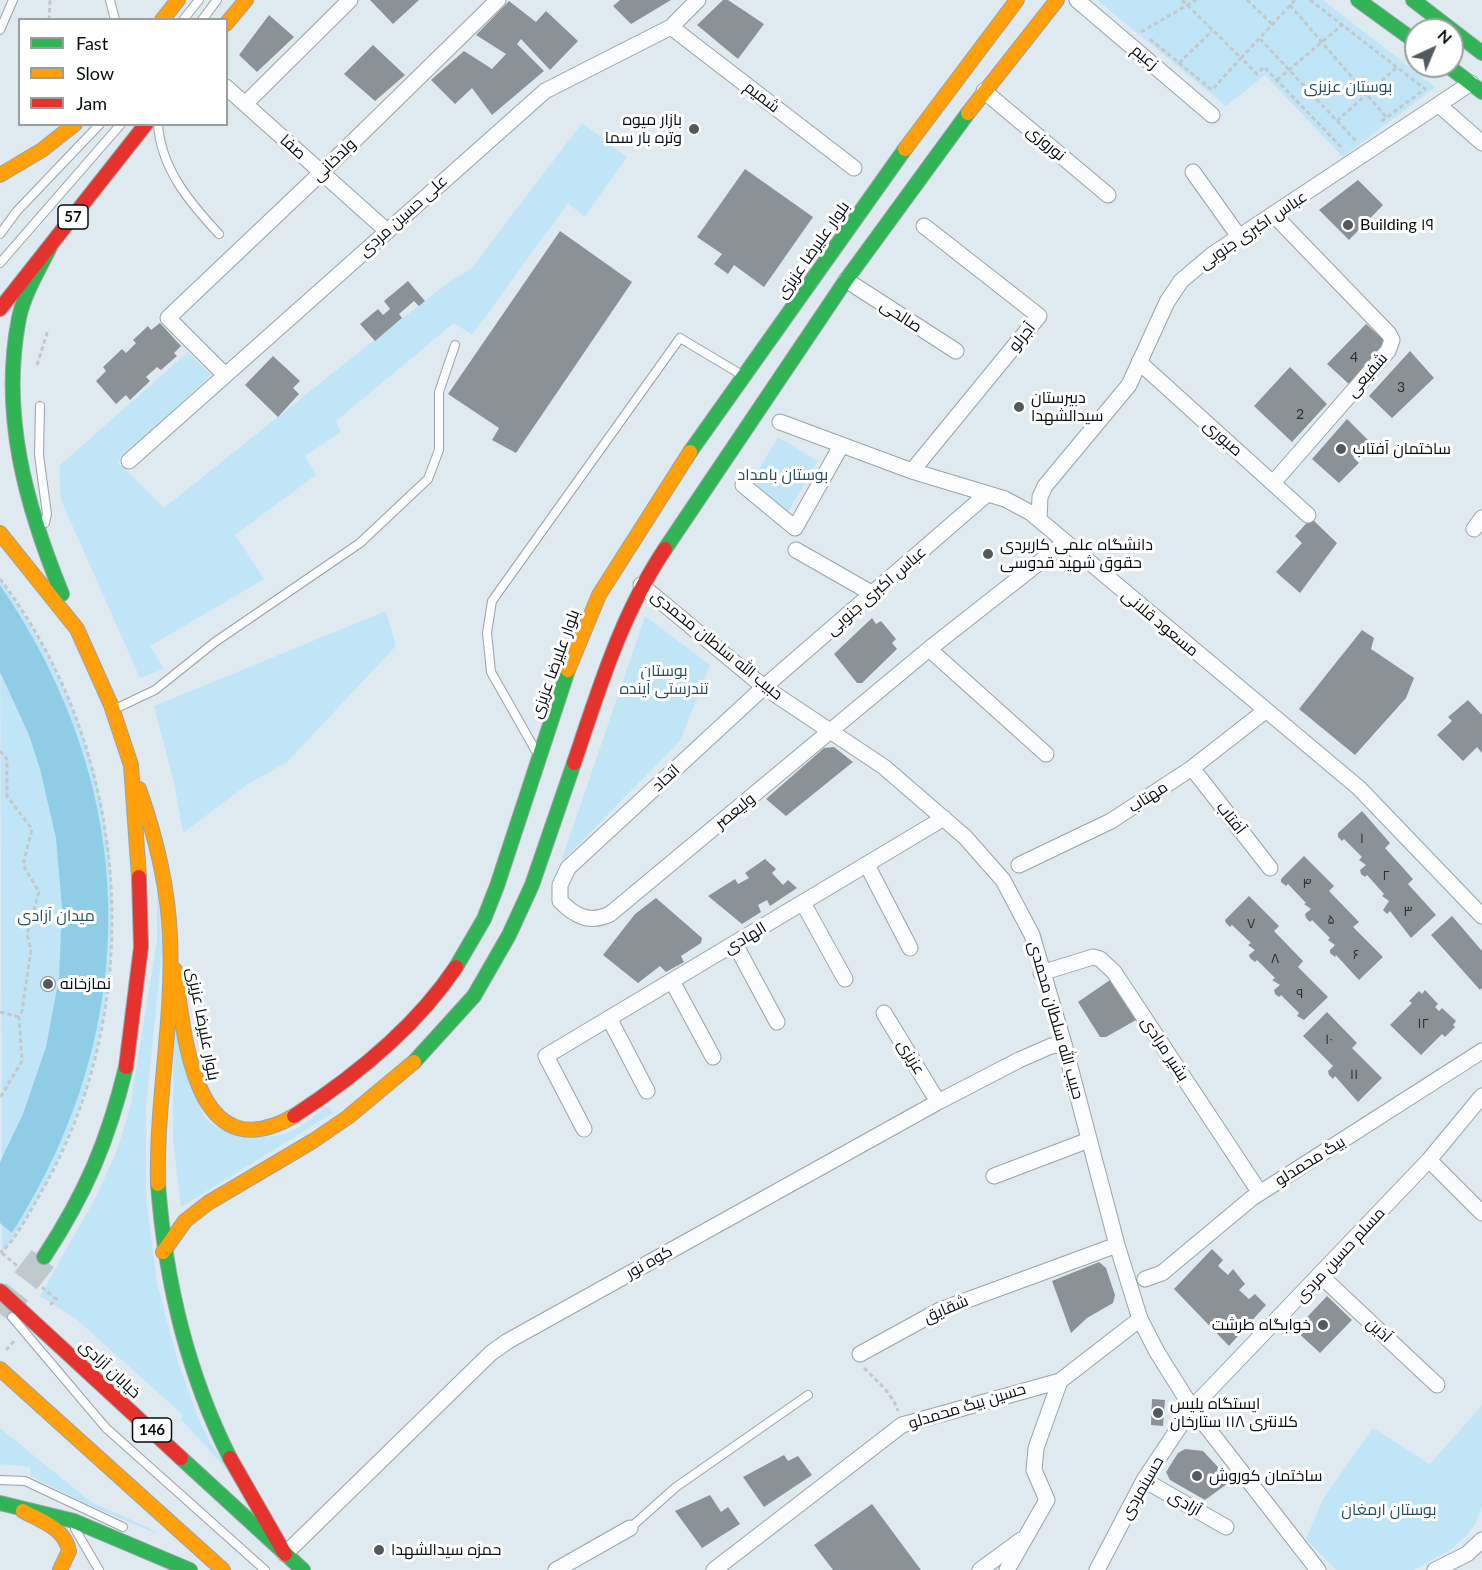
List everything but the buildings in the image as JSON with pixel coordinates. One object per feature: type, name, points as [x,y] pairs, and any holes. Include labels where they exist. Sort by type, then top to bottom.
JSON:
[{"type":"main road","points":[[164,18],[178,0]]},
{"type":"main road","points":[[228,22],[246,0]]},
{"type":"main road","name":"بلوار علیرضا عزیزی","points":[[170,941],[194,1074],[202,1097],[215,1116],[226,1124],[240,1129],[275,1126],[339,1104],[420,1057],[474,996],[522,909],[545,794],[539,757],[586,624],[615,567],[744,376],[961,71],[1017,0]]},
{"type":"main road","name":"بلوار علیرضا عزیزی","points":[[164,1252],[185,1221],[208,1203],[313,1141],[388,1041],[449,978],[479,926],[501,875],[545,794],[614,649],[641,585],[846,280],[984,91],[1057,0]]},
{"type":"main road","points":[[1358,0],[1404,33]]},
{"type":"main road","points":[[1413,0],[1436,18]]},
{"type":"main road","points":[[1464,39],[1482,53]]},
{"type":"main road","points":[[1464,78],[1477,87]]},
{"type":"main road","points":[[0,175],[22,163],[72,126]]},
{"type":"main road","name":"57","points":[[0,309],[144,126]]},
{"type":"main road","points":[[50,247],[19,318],[4,394],[13,467],[20,494],[113,710],[159,851],[166,888],[170,941],[157,1182],[164,1252],[175,1306],[217,1432],[285,1554]]},
{"type":"main road","points":[[0,533],[77,629]]},
{"type":"main road","points":[[615,567],[641,585]]},
{"type":"main road","points":[[44,1257],[72,1214],[104,1147],[126,1068],[138,988],[141,947],[140,858],[131,765]]},
{"type":"main road","name":"خیابان آزادی","points":[[0,1291],[303,1570]]},
{"type":"main road","points":[[0,1369],[223,1570]]},
{"type":"main road","points":[[6,1504],[69,1520],[111,1534],[184,1567]]},
{"type":"main road","points":[[6,1504],[53,1528],[67,1540],[69,1551],[60,1570]]},
{"type":"street","points":[[245,104],[350,0]]},
{"type":"street","name":"ولدخانی","points":[[225,375],[168,318],[498,0]]},
{"type":"street","name":"علی حسین مردی","points":[[129,461],[545,91],[671,27],[698,0]]},
{"type":"street","name":"زعیم","points":[[1077,0],[1212,115]]},
{"type":"street","name":"شمیم","points":[[671,27],[854,168]]},
{"type":"street","name":"عباس اکبری جنوبی","points":[[1039,520],[1040,497],[1045,486],[1117,403],[1129,385],[1167,302],[1181,281],[1213,254],[1439,105],[1477,87]]},
{"type":"street","name":"صفا","points":[[228,89],[387,231]]},
{"type":"street","name":"نوروزی","points":[[984,91],[1108,195]]},
{"type":"street","points":[[1439,105],[1482,143]]},
{"type":"street","points":[[1193,172],[1240,238]]},
{"type":"street","name":"شفیعی","points":[[1273,483],[1388,351],[1392,340],[1389,334],[1274,215]]},
{"type":"street","name":"آجرلو","points":[[912,471],[1039,316],[924,226]]},
{"type":"street","name":"صالحی","points":[[846,280],[956,351]]},
{"type":"street","name":"صبوری","points":[[1138,362],[1308,515]]},
{"type":"street","name":"مسعود قلانی","points":[[780,422],[912,471],[1013,502],[1039,520],[1372,799],[1482,916]]},
{"type":"street","points":[[742,485],[795,528],[841,446]]},
{"type":"street","name":"عباس اکبری جنوبی","points":[[765,687],[987,494]]},
{"type":"street","name":"ولیعصر","points":[[568,868],[560,885],[560,901],[580,917],[600,918],[610,914],[929,649],[1064,543]]},
{"type":"street","points":[[796,550],[873,594]]},
{"type":"street","name":"حبیب الله سلطان محمدی","points":[[641,585],[765,687],[884,767],[965,837],[1003,880],[1032,935],[1041,973],[1064,1044],[1116,1245],[1140,1319],[1157,1352],[1192,1408],[1317,1570]]},
{"type":"street","points":[[929,649],[1046,754]]},
{"type":"street","name":"اتحاد","points":[[568,868],[765,687]]},
{"type":"street","name":"مهتاب","points":[[1019,865],[1111,821],[1192,768],[1265,711]]},
{"type":"street","name":"آفتاب","points":[[1192,768],[1270,868]]},
{"type":"street","name":"الهادی","points":[[584,1129],[546,1056],[944,818]]},
{"type":"street","points":[[867,865],[910,948]]},
{"type":"street","points":[[803,903],[845,979]]},
{"type":"street","points":[[735,944],[777,1022]]},
{"type":"street","name":"بشیر مرادی","points":[[1041,973],[1093,957],[1100,958],[1107,965],[1260,1193]]},
{"type":"street","points":[[672,981],[713,1057]]},
{"type":"street","name":"عزیزی","points":[[884,1013],[938,1102]]},
{"type":"street","points":[[609,1018],[647,1091]]},
{"type":"street","name":"کوه نور","points":[[285,1554],[491,1353],[508,1341],[938,1102],[1019,1060],[1051,1046],[1064,1044]]},
{"type":"street","name":"بیگ محمدلو","points":[[1145,1279],[1162,1274],[1260,1193],[1482,1051]]},
{"type":"street","name":"مسلم حسین مردی","points":[[1192,1408],[1321,1276],[1429,1160],[1482,1096]]},
{"type":"street","points":[[994,1176],[1089,1140]]},
{"type":"street","points":[[1429,1160],[1482,1214]]},
{"type":"street","name":"شقایق","points":[[860,1354],[940,1310],[1116,1245]]},
{"type":"street","name":"آذین","points":[[1321,1276],[1437,1385]]},
{"type":"street","name":"حسین بیگ محمدلو","points":[[714,1570],[902,1425],[1060,1381],[1140,1319]]},
{"type":"street","points":[[1007,1570],[1047,1500],[1034,1470],[1036,1448],[1060,1381]]},
{"type":"street","name":"حسینمردی","points":[[1097,1570],[1144,1480],[1192,1408]]},
{"type":"street","name":"آزادی","points":[[1144,1480],[1226,1527]]},
{"type":"street","points":[[556,1570],[630,1528]]},
{"type":"street","points":[[980,1570],[1024,1538]]},
{"type":"street","points":[[1435,1570],[1467,1554],[1482,1540]]},
{"type":"lane","points":[[0,30],[13,0]]},
{"type":"lane","points":[[110,0],[114,18]]},
{"type":"lane","points":[[185,18],[199,0]]},
{"type":"lane","points":[[204,18],[217,0]]},
{"type":"lane","points":[[22,163],[65,126]]},
{"type":"lane","points":[[0,234],[17,211],[98,126]]},
{"type":"lane","points":[[0,263],[120,126]]},
{"type":"lane","points":[[158,126],[165,161],[174,178],[187,198],[219,234]]},
{"type":"lane","points":[[539,757],[491,672],[487,633],[492,601],[680,338],[744,376]]},
{"type":"lane","points":[[113,710],[155,690],[214,642],[360,543],[428,479],[439,450],[439,392],[456,345]]},
{"type":"lane","points":[[40,406],[39,455],[47,514],[41,545]]},
{"type":"lane","points":[[8,1313],[106,1428],[265,1570]]},
{"type":"lane","points":[[630,1528],[676,1487],[808,1395]]},
{"type":"lane","points":[[0,1480],[25,1481],[129,1530]]},
{"type":"lane","points":[[69,1520],[99,1570]]},
{"type":"lane","points":[[157,1546],[184,1567]]},
{"type":"path","points":[[49,18],[50,0]]},
{"type":"path","points":[[1182,0],[1257,74],[1264,67],[1343,149],[1363,135]]},
{"type":"path","points":[[1141,32],[1196,0]]},
{"type":"path","points":[[1247,0],[1272,24]]},
{"type":"path","points":[[1134,26],[1212,90],[1295,0]]},
{"type":"path","points":[[1310,0],[1425,89],[1371,129]]},
{"type":"path","points":[[1290,5],[1399,132]]},
{"type":"path","points":[[1277,81],[1342,25]]},
{"type":"path","points":[[1179,63],[1212,30]]},
{"type":"path","points":[[1259,39],[1368,153]]},
{"type":"path","points":[[1337,121],[1397,68]]},
{"type":"path","points":[[40,357],[48,330]]},
{"type":"path","points":[[0,579],[44,648],[76,718],[98,792],[110,868],[112,907],[108,984],[94,1060],[83,1097],[54,1168],[35,1202],[1,1252],[56,1299],[49,1306]]},
{"type":"path","points":[[0,752],[7,759],[7,795],[32,829],[23,865],[39,892],[27,934],[31,950],[22,1011],[19,1017],[21,1061],[0,1098]]},
{"type":"path","points":[[0,797],[7,795]]},
{"type":"path","points":[[0,1012],[19,1017]]},
{"type":"path","points":[[3,1353],[20,1335]]},
{"type":"path","points":[[860,1354],[864,1368],[882,1385],[895,1403],[902,1425]]},
{"type":"green space","name":"بوستان عزیزی","points":[[1097,0],[1323,0],[1404,63],[1404,78],[1423,78],[1435,87],[1343,157],[1265,75],[1226,106]]},
{"type":"green space","points":[[582,123],[627,157],[584,217],[568,203],[472,335],[454,323],[336,421],[341,432],[305,456],[316,475],[235,535],[264,579],[150,646],[164,669],[140,678],[61,500],[59,466],[188,352],[211,375],[118,462],[164,508],[449,282],[471,269]]},
{"type":"green space","name":"بوستان بامداد","points":[[778,437],[818,461],[788,512],[748,488]]},
{"type":"green space","name":"میدان آزادی","points":[[0,579],[32,629],[60,681],[88,751],[105,825],[112,899],[109,974],[96,1049],[74,1121],[43,1189],[2,1253]]},
{"type":"green space","points":[[386,611],[396,646],[287,762],[248,784],[183,833],[174,783],[154,706]]},
{"type":"green space","name":"بوستان تندرستی آینده","points":[[645,616],[710,665],[680,741],[561,862]]},
{"type":"green space","points":[[157,883],[162,951],[146,1107],[146,1198],[157,1283],[177,1359],[197,1415],[210,1443],[240,1484],[181,1419],[183,1415],[76,1319],[40,1296],[97,1195],[117,1150],[130,1108],[157,940]]},
{"type":"green space","points":[[174,991],[205,1118],[217,1127],[226,1130],[266,1137],[277,1136],[296,1129],[328,1106],[333,1113],[181,1207],[173,1141]]},
{"type":"green space","name":"بوستان ارمغان","points":[[1482,1405],[1482,1506],[1475,1524],[1453,1548],[1414,1570],[1336,1570],[1306,1539],[1323,1499],[1373,1428],[1430,1464]]},
{"type":"green space","points":[[0,1428],[91,1502],[158,1534],[86,1504],[31,1476],[30,1467],[0,1464]]},
{"type":"shaded area","points":[[0,585],[46,663],[80,743],[100,825],[108,907],[104,990],[86,1072],[55,1153],[12,1233],[0,1223],[0,1162],[23,1114],[46,1047],[59,978],[62,908],[56,838],[40,769],[29,735],[0,672]]},
{"type":"tunnel","points":[[0,1314],[44,1257]]},
{"type":"traffic: fast","points":[[1358,0],[1404,33]]},
{"type":"traffic: fast","points":[[1413,0],[1436,18]]},
{"type":"traffic: fast","points":[[1464,39],[1482,53]]},
{"type":"traffic: fast","points":[[1464,78],[1482,92]]},
{"type":"traffic: fast","points":[[665,549],[846,280],[968,113]]},
{"type":"traffic: fast","points":[[690,452],[905,149]]},
{"type":"traffic: fast","points":[[50,247],[21,309],[14,354],[13,389],[20,459],[28,493],[37,527],[62,594]]},
{"type":"traffic: fast","points":[[456,967],[484,919],[497,886],[568,670]]},
{"type":"traffic: fast","points":[[414,1062],[474,996],[509,935],[532,885],[574,763]]},
{"type":"traffic: fast","points":[[44,1257],[72,1211],[94,1166],[112,1119],[126,1067]]},
{"type":"traffic: fast","points":[[158,1184],[166,1255],[180,1324],[202,1393],[230,1458]]},
{"type":"traffic: fast","points":[[181,1458],[303,1570]]},
{"type":"traffic: fast","points":[[0,1503],[74,1521],[190,1570]]},
{"type":"traffic: slow","points":[[164,18],[178,0]]},
{"type":"traffic: slow","points":[[228,22],[246,0]]},
{"type":"traffic: slow","points":[[905,149],[1017,0]]},
{"type":"traffic: slow","points":[[968,113],[1057,0]]},
{"type":"traffic: slow","points":[[0,175],[42,150],[72,126]]},
{"type":"traffic: slow","points":[[568,670],[599,595],[690,452]]},
{"type":"traffic: slow","points":[[0,533],[77,629],[111,705],[131,765],[139,877]]},
{"type":"traffic: slow","points":[[139,789],[160,862],[167,899],[170,937],[170,999],[160,1122],[158,1184]]},
{"type":"traffic: slow","points":[[175,970],[190,1059],[200,1088],[214,1112],[234,1127],[260,1129],[294,1116]]},
{"type":"traffic: slow","points":[[163,1252],[185,1221],[208,1203],[313,1141],[348,1117],[414,1062]]},
{"type":"traffic: slow","points":[[0,1369],[223,1570]]},
{"type":"traffic: slow","points":[[23,1511],[51,1526],[63,1536],[69,1551],[60,1570]]},
{"type":"traffic: jam","points":[[0,309],[144,126]]},
{"type":"traffic: jam","points":[[574,763],[623,626],[649,574],[665,549]]},
{"type":"traffic: jam","points":[[126,1067],[141,947],[139,877]]},
{"type":"traffic: jam","points":[[294,1116],[361,1068],[403,1030],[440,989],[456,967]]},
{"type":"traffic: jam","points":[[0,1291],[181,1458]]},
{"type":"traffic: jam","points":[[230,1458],[285,1554]]},
{"type":"place","name":"بازار میوه وتره بار سما","points":[[694,129]]},
{"type":"place","name":"Building ۱۹","points":[[1348,225]]},
{"type":"place","name":"دبيرستان سیدالشهدا","points":[[1019,407]]},
{"type":"place","name":"ساختمان آفتاب","points":[[1341,449]]},
{"type":"place","name":"دانشگاه علمی کاربردی حقوق شهید قدوسی","points":[[988,554]]},
{"type":"place","name":"نمازخانه","points":[[48,984]]},
{"type":"place","name":"خوابگاه طرشت","points":[[1323,1325]]},
{"type":"place","name":"ایستگاه پلیس کلانتری ۱۱۸ ستارخان","points":[[1158,1413]]},
{"type":"place","name":"ساختمان کوروش","points":[[1197,1476]]},
{"type":"place","name":"حمزه سیدالشهدا","points":[[379,1550]]}]
